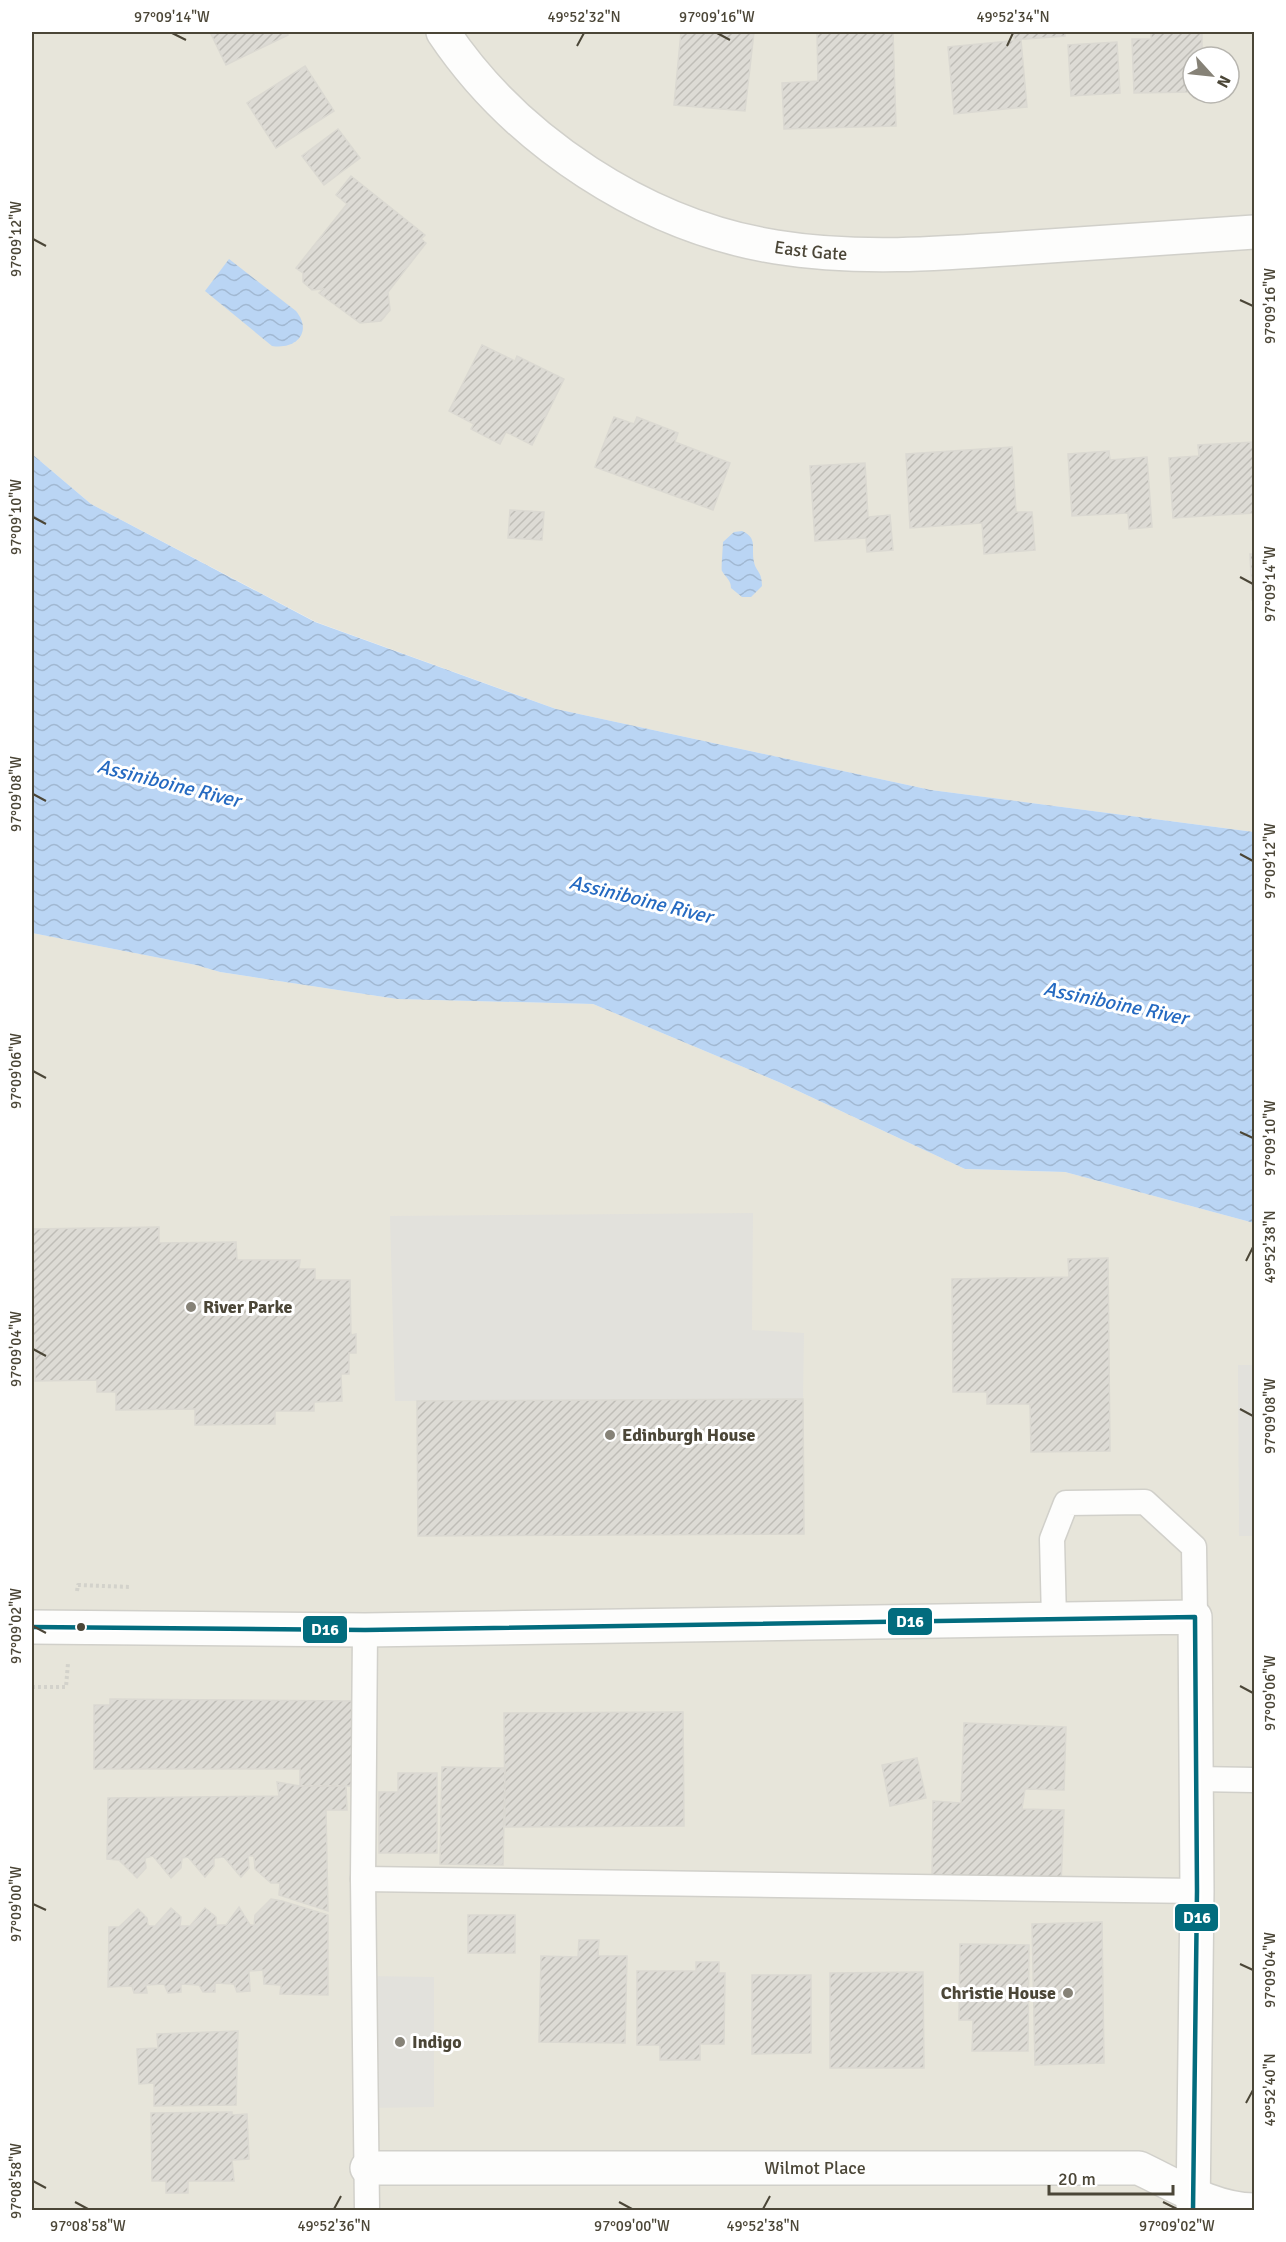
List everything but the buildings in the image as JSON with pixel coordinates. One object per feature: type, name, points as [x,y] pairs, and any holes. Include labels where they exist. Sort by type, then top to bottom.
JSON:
[{"type":"street","name":"East Gate","points":[[442,32],[469,68],[495,96],[522,123],[560,153],[624,193],[669,215],[714,233],[746,241],[814,252],[915,255],[1254,232]]},
{"type":"street","points":[[32,1627],[365,1630],[1195,1617],[1197,1891],[1193,2202]]},
{"type":"street","name":"Wilmot Place","points":[[367,2168],[1139,2168],[1193,2202],[1239,2210],[1254,2210]]},
{"type":"lane","points":[[1054,1620],[1052,1539],[1066,1503],[1145,1502],[1194,1546],[1195,1617]]},
{"type":"lane","points":[[365,1630],[363,1879],[368,2211]]},
{"type":"lane","points":[[1196,1779],[1254,1780]]},
{"type":"lane","points":[[363,1879],[1197,1891]]},
{"type":"path","points":[[78,1585],[137,1587]]},
{"type":"shaded area","points":[[32,32],[1254,32],[1254,832],[931,790],[556,709],[316,622],[91,504],[32,454]]},
{"type":"shaded area","points":[[32,933],[196,965],[220,972],[397,999],[593,1004],[781,1083],[965,1169],[1065,1172],[1254,1223],[1254,2210],[32,2210]]},
{"type":"shaded area","points":[[753,1213],[752,1330],[804,1333],[803,1399],[395,1401],[390,1216]]},
{"type":"shaded area","points":[[1238,1365],[1254,1365],[1254,1536],[1239,1536]]},
{"type":"shaded area","name":"Indigo","points":[[364,1976],[434,1977],[434,2107],[366,2108]]},
{"type":"water","points":[[229,259],[296,311],[303,326],[295,342],[281,347],[272,346],[205,291]]},
{"type":"water","name":"Assiniboine River","points":[[32,454],[91,504],[315,622],[556,709],[931,790],[1254,832],[1254,1223],[1065,1172],[965,1169],[781,1083],[593,1004],[397,999],[220,972],[196,965],[32,933]]},
{"type":"water","points":[[742,531],[752,540],[754,562],[762,581],[762,586],[751,597],[742,597],[731,588],[722,570],[723,542],[734,532]]},
{"type":"transit line","name":"D16","points":[[32,1627],[365,1630],[1195,1617],[1197,1891],[1193,2210]]},
{"type":"place","name":"River Parke","points":[[191,1307]]},
{"type":"place","name":"Edinburgh House","points":[[610,1435]]},
{"type":"place","name":"Christie House","points":[[1068,1993]]},
{"type":"place","name":"Indigo","points":[[400,2042]]}]
